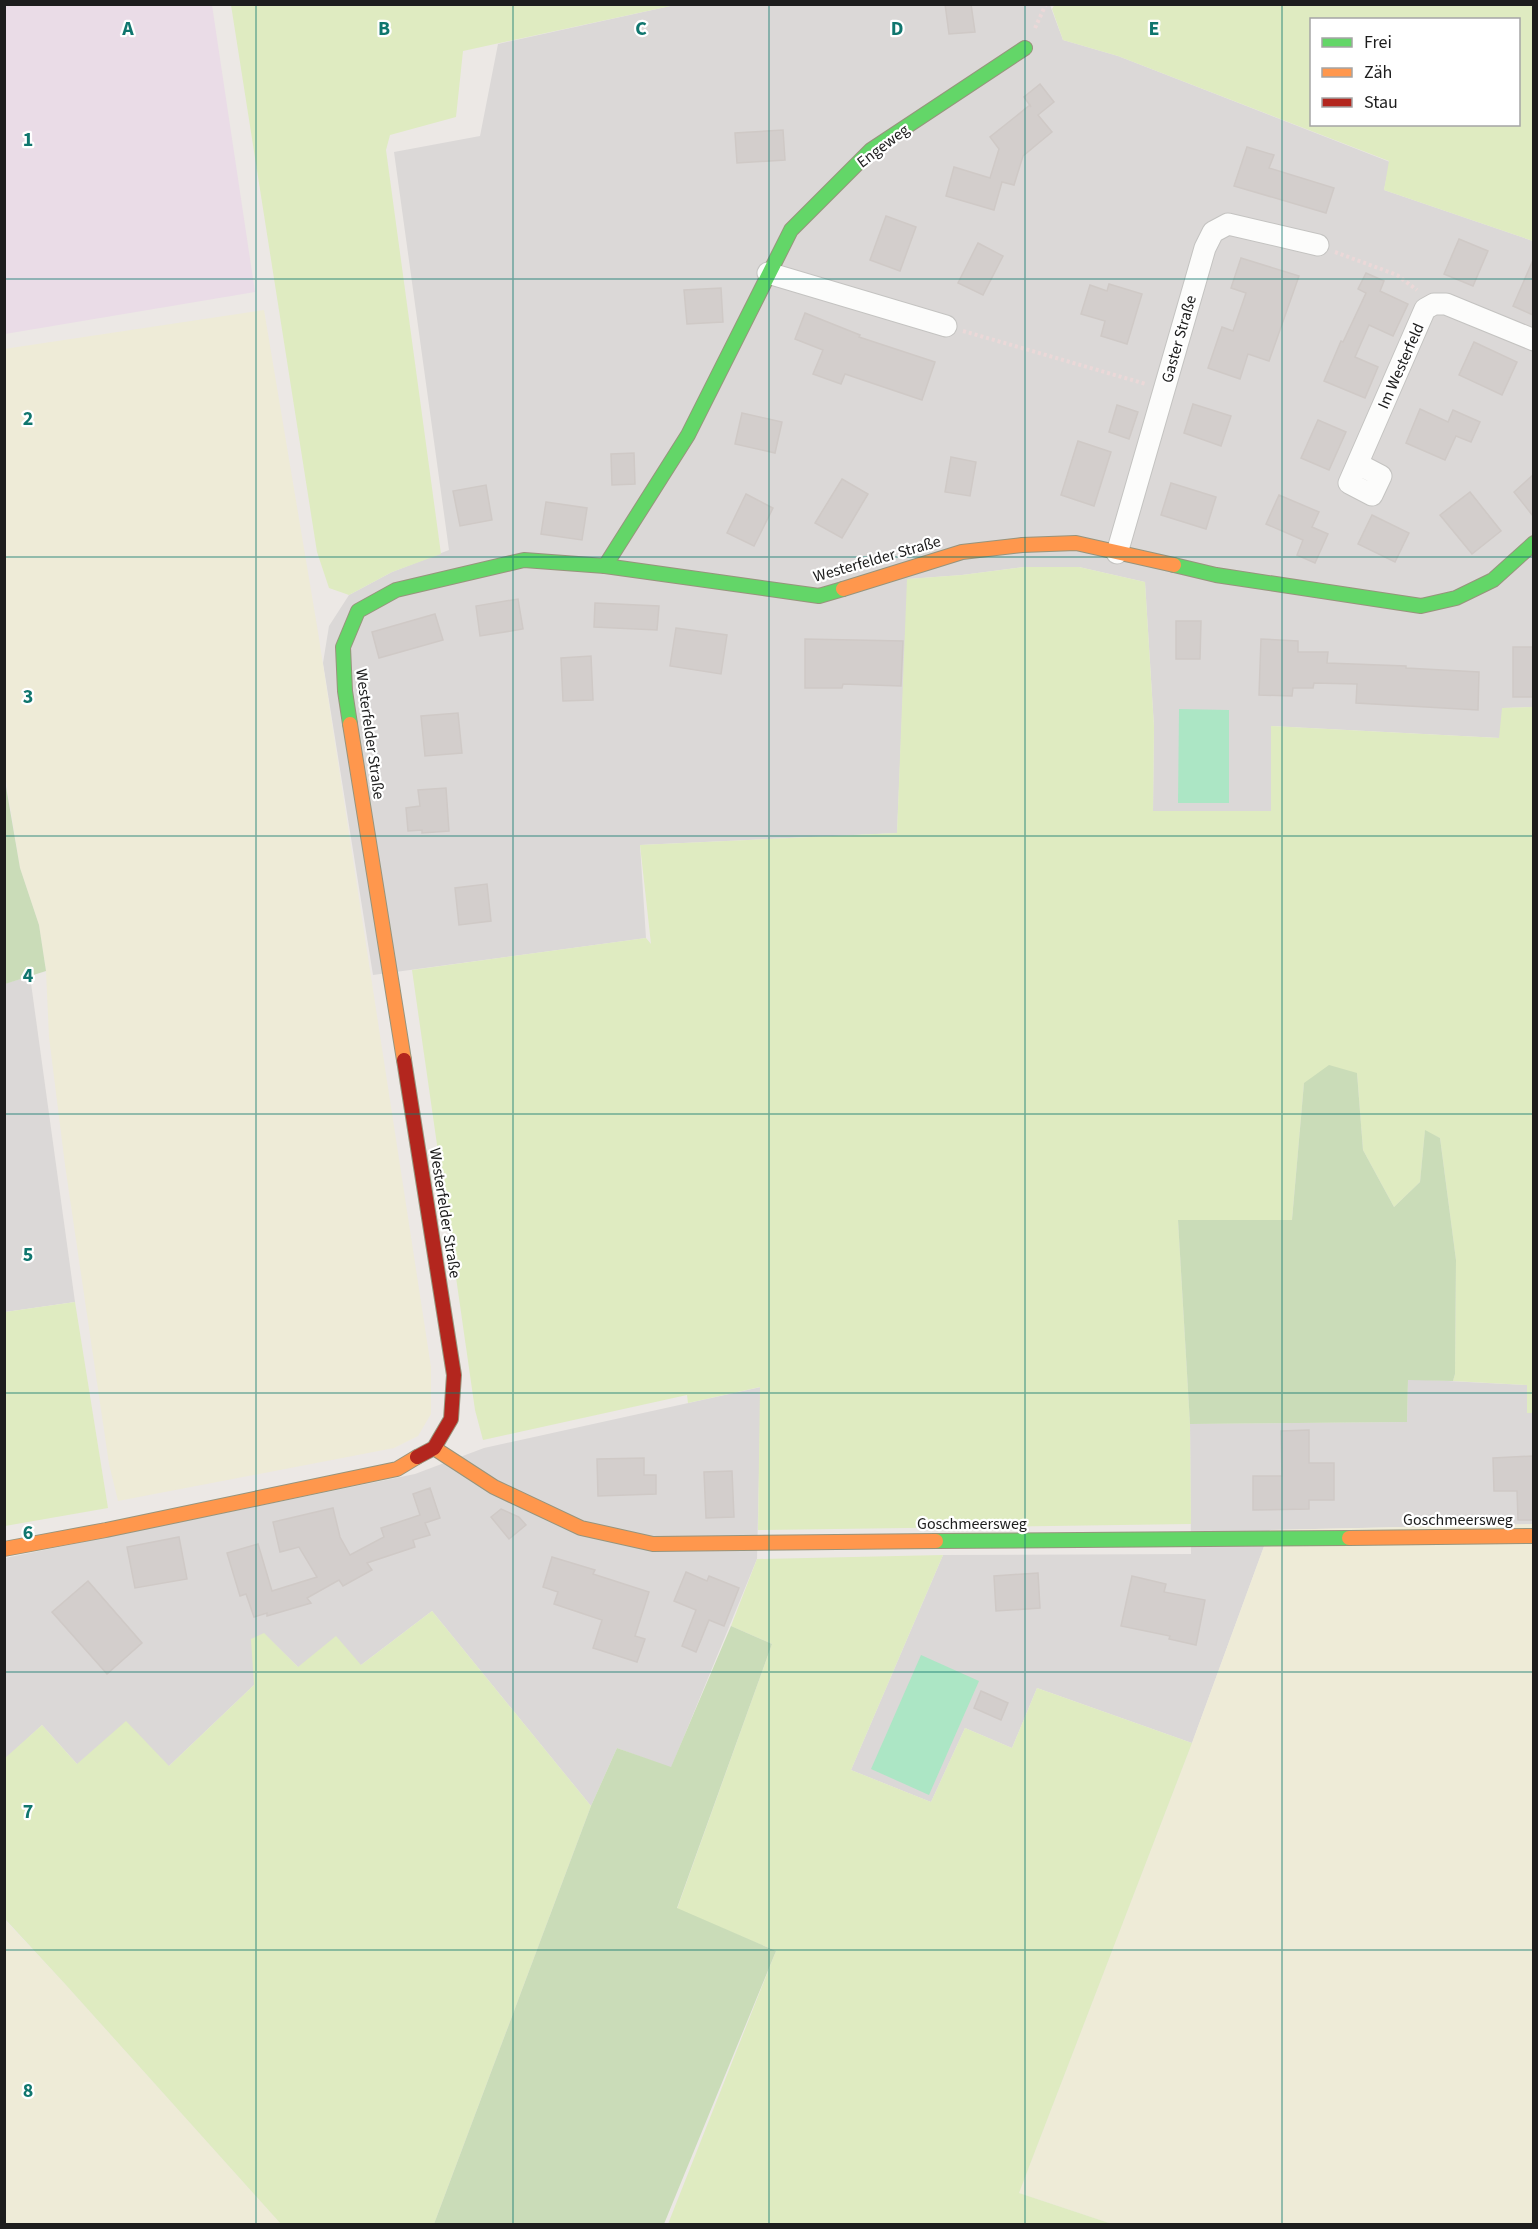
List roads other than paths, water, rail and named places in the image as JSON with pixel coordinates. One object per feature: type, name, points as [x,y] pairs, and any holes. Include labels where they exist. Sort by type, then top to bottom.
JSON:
[{"type":"street","name":"Engeweg","points":[[605,567],[688,435],[791,230],[871,150],[1025,48]]},
{"type":"street","name":"Gaster Straße","points":[[1117,553],[1205,248],[1213,232],[1228,224],[1318,245]]},
{"type":"street","points":[[768,273],[946,326]]},
{"type":"street","name":"Im Westerfeld","points":[[1358,464],[1425,309],[1434,304],[1446,304],[1533,340]]},
{"type":"street","name":"Westerfelder Straße","points":[[434,1448],[451,1419],[454,1375],[345,690],[343,647],[358,611],[396,590],[524,560],[605,567],[819,596],[962,552],[1022,545],[1076,543],[1216,575],[1421,606],[1455,598],[1493,580],[1533,543]]},
{"type":"street","points":[[4,1549],[397,1469],[434,1448]]},
{"type":"street","name":"Goschmeersweg","points":[[434,1448],[494,1487],[581,1528],[653,1544],[1533,1536]]}]
